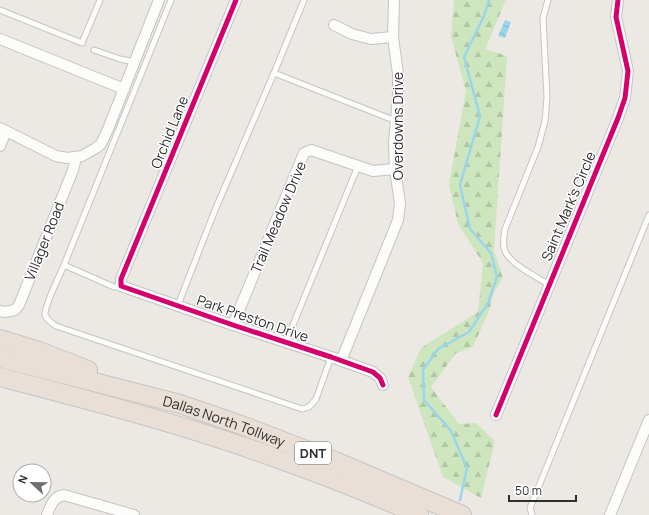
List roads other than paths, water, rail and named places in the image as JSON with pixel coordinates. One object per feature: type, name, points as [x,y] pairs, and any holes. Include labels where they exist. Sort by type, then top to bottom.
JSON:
[{"type":"highway","points":[[0,339],[39,351],[162,399]]},
{"type":"highway","name":"Dallas North Tollway","points":[[0,358],[162,399],[241,425],[335,461],[462,515]]},
{"type":"highway","name":"Dallas North Tollway","points":[[0,377],[90,401],[275,457],[419,515]]},
{"type":"highway","points":[[0,390],[66,401],[90,401]]},
{"type":"street","points":[[0,146],[3,129],[56,156],[67,158],[76,158],[89,153],[101,144],[159,0]]},
{"type":"street","name":"Orchid Lane","points":[[122,286],[121,279],[236,0]]},
{"type":"street","name":"Overdowns Drive","points":[[336,359],[398,220],[400,204],[395,169],[394,144],[398,74],[393,37],[394,0]]},
{"type":"street","name":"Saint Mark's Circle","points":[[496,415],[625,98],[628,70],[616,18],[618,0]]},
{"type":"street","points":[[334,25],[352,34],[371,39],[393,37]]},
{"type":"street","points":[[0,39],[124,89]]},
{"type":"street","name":"Trail Meadow Drive","points":[[233,325],[304,153],[311,150],[373,171],[395,169]]},
{"type":"street","name":"Villager Road","points":[[0,311],[5,312],[15,310],[19,305],[73,170],[76,158]]},
{"type":"street","name":"Park Preston Drive","points":[[122,286],[373,372],[380,378],[383,385]]},
{"type":"street","points":[[610,515],[649,420]]},
{"type":"street","points":[[47,515],[53,500],[58,496],[64,495],[134,515]]},
{"type":"lane","points":[[0,10],[82,43],[100,0]]},
{"type":"lane","points":[[171,0],[64,266],[46,307],[46,316],[50,323],[56,326],[302,409],[310,407],[336,359]]},
{"type":"lane","points":[[178,305],[215,210],[304,0]]},
{"type":"lane","points":[[548,0],[543,18],[547,98],[545,121],[538,147],[505,229],[503,240],[505,251],[513,262],[549,285]]},
{"type":"lane","points":[[94,50],[120,59],[135,62]]},
{"type":"lane","points":[[274,73],[396,122]]},
{"type":"lane","points":[[286,342],[358,166]]},
{"type":"lane","points":[[532,515],[530,508],[649,216]]},
{"type":"lane","points":[[64,266],[114,287],[122,286]]},
{"type":"water","points":[[505,20],[511,22],[505,38],[498,36]]},
{"type":"waterway","points":[[460,500],[467,468],[451,431],[424,400],[423,370],[438,349],[469,332],[488,303],[497,277],[491,253],[470,229],[460,185],[480,116],[464,57],[484,16],[489,0]]}]
